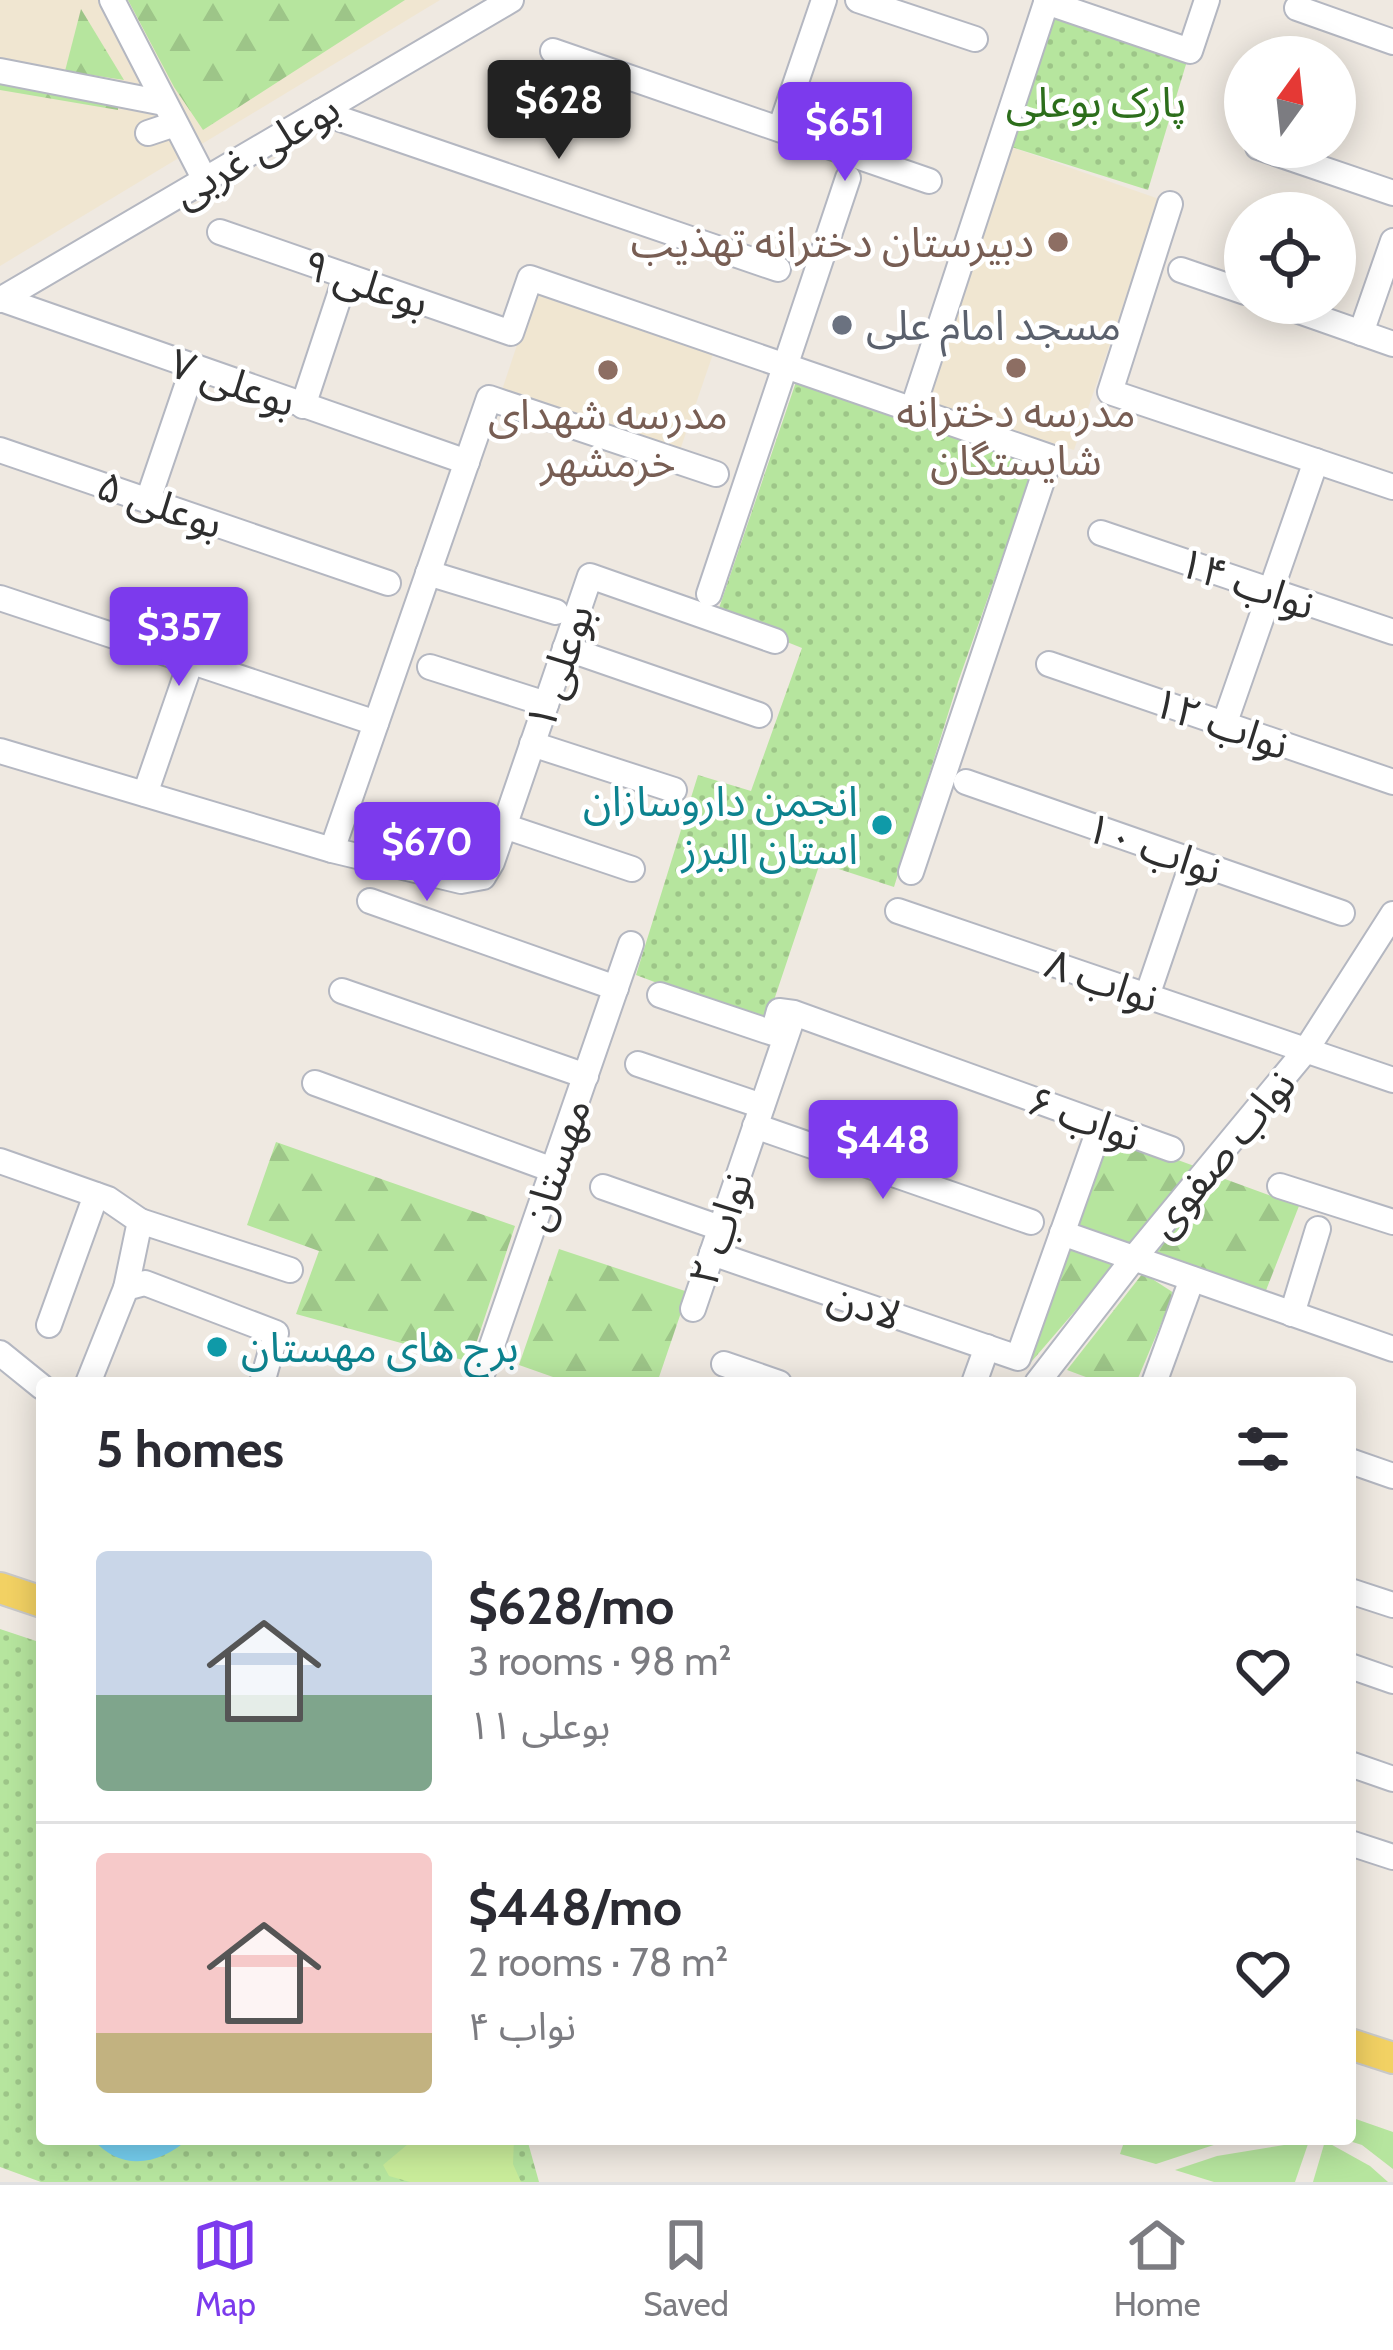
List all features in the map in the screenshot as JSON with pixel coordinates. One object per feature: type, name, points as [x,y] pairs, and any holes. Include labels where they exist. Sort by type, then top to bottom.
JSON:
[{"type":"main road","points":[[0,1588],[36,1600]]},
{"type":"main road","points":[[1356,2046],[1393,2058]]},
{"type":"street","points":[[112,0],[205,180]]},
{"type":"street","name":"بوعلی غربی","points":[[0,299],[512,0]]},
{"type":"street","points":[[780,129],[824,0]]},
{"type":"street","points":[[857,0],[975,39]]},
{"type":"street","points":[[913,408],[1046,1],[1190,51],[1208,0]]},
{"type":"street","points":[[1298,8],[1393,42]]},
{"type":"street","points":[[553,51],[929,181]]},
{"type":"street","points":[[0,71],[169,113]]},
{"type":"street","points":[[320,112],[778,269]]},
{"type":"street","points":[[148,133],[169,113]]},
{"type":"street","points":[[1318,168],[1393,194]]},
{"type":"street","points":[[709,594],[848,178]]},
{"type":"street","points":[[1170,204],[1110,392],[1393,487]]},
{"type":"street","name":"بوعلی ۹","points":[[220,232],[512,333],[530,278],[787,363]]},
{"type":"street","points":[[1361,333],[1393,242]]},
{"type":"street","points":[[1181,270],[1224,285]]},
{"type":"street","points":[[302,406],[346,276]]},
{"type":"street","name":"بوعلی ۷","points":[[0,299],[467,463]]},
{"type":"street","points":[[1336,324],[1393,344]]},
{"type":"street","points":[[787,363],[1050,457],[911,872]]},
{"type":"street","points":[[148,500],[193,368]]},
{"type":"street","points":[[332,850],[489,398],[716,474]]},
{"type":"street","name":"بوعلی ۵","points":[[0,450],[388,583]]},
{"type":"street","points":[[1224,724],[1316,461]]},
{"type":"street","name":"نواب ۱۴","points":[[1101,533],[1393,632]]},
{"type":"street","points":[[428,573],[556,612]]},
{"type":"street","name":"بوعلی ۱","points":[[0,751],[332,850],[461,881],[483,877],[590,576],[775,641]]},
{"type":"street","points":[[0,598],[376,723]]},
{"type":"street","points":[[565,648],[759,715]]},
{"type":"street","points":[[146,794],[191,661]]},
{"type":"street","name":"نواب ۱۲","points":[[1049,664],[1393,782]]},
{"type":"street","points":[[430,667],[546,704]]},
{"type":"street","points":[[532,744],[674,790]]},
{"type":"street","name":"نواب ۱۰","points":[[966,782],[1342,913]]},
{"type":"street","points":[[504,826],[632,869]]},
{"type":"street","points":[[1147,996],[1192,861]]},
{"type":"street","points":[[370,901],[616,988]]},
{"type":"street","name":"نواب ۸","points":[[898,910],[1393,1080]]},
{"type":"street","name":"نواب صفوی","points":[[1042,1377],[1306,1050],[1393,914]]},
{"type":"street","name":"مهستان","points":[[481,1377],[632,944]]},
{"type":"street","points":[[342,991],[586,1076]]},
{"type":"street","points":[[660,995],[772,1033],[779,1011],[794,1013]]},
{"type":"street","name":"نواب ۲","points":[[693,1309],[794,1013]]},
{"type":"street","name":"نواب ۶","points":[[794,1013],[1171,1149]]},
{"type":"street","points":[[638,1064],[1031,1222]]},
{"type":"street","points":[[315,1083],[553,1170]]},
{"type":"street","points":[[1101,1124],[1062,1233],[1393,1349]]},
{"type":"street","points":[[0,1161],[96,1195],[140,1221],[290,1270]]},
{"type":"street","points":[[1280,1186],[1393,1222]]},
{"type":"street","name":"لادن","points":[[603,1187],[716,1241],[1018,1358],[1062,1233]]},
{"type":"street","points":[[49,1324],[96,1195]]},
{"type":"street","points":[[90,1377],[127,1288],[140,1221]]},
{"type":"street","points":[[1292,1314],[1318,1229]]},
{"type":"street","points":[[1156,1377],[1192,1279]]},
{"type":"street","points":[[127,1288],[146,1283],[275,1333],[264,1377]]},
{"type":"street","points":[[976,1377],[987,1347]]},
{"type":"street","points":[[0,1353],[36,1382]]},
{"type":"street","points":[[724,1364],[762,1377]]},
{"type":"street","points":[[1356,1463],[1393,1476]]},
{"type":"street","points":[[1356,1593],[1393,1606]]},
{"type":"street","points":[[1356,1668],[1393,1681]]},
{"type":"street","points":[[1356,1766],[1393,1779]]},
{"type":"street","points":[[1356,1845],[1393,1857]]},
{"type":"shaded area","points":[[0,0],[440,0],[0,266]]},
{"type":"shaded area","points":[[1005,145],[1159,199],[1074,450],[919,400]]},
{"type":"shaded area","name":"مدرسه شهدای خرمشهر","points":[[536,288],[715,348],[679,453],[501,393]]},
{"type":"green space","points":[[128,0],[405,0],[203,130],[174,87]]},
{"type":"green space","points":[[81,9],[124,80],[65,71]]},
{"type":"green space","name":"پارک بوعلی","points":[[1050,14],[1187,61],[1148,190],[1005,145]]},
{"type":"green space","points":[[0,77],[118,99],[118,110],[0,90]]},
{"type":"green space","points":[[797,379],[1036,462],[958,682],[894,887],[820,863],[766,1024],[636,975],[698,775],[751,791],[802,648],[717,614]]},
{"type":"green space","points":[[1104,1133],[1197,1167],[1130,1246],[1073,1227]]},
{"type":"green space","points":[[276,1142],[515,1226],[470,1362],[296,1314],[319,1251],[247,1225]]},
{"type":"green space","points":[[1214,1175],[1299,1206],[1265,1293],[1148,1255]]},
{"type":"green space","points":[[1067,1243],[1118,1261],[1026,1368]]},
{"type":"green space","points":[[559,1249],[688,1292],[659,1377],[553,1377],[519,1365]]},
{"type":"green space","points":[[1143,1273],[1174,1293],[1139,1377],[1086,1377],[1067,1370]]},
{"type":"green space","points":[[0,1629],[36,1641],[36,2145],[529,2145],[539,2182],[41,2182],[0,2167]]},
{"type":"green space","points":[[1356,2119],[1393,2132],[1393,2169],[1356,2143]]},
{"type":"green space","points":[[407,2145],[514,2145],[513,2164],[521,2182],[410,2182],[389,2176],[383,2165]]},
{"type":"green space","points":[[1123,2145],[1214,2145],[1156,2164],[1120,2154]]},
{"type":"green space","points":[[1308,2145],[1295,2182],[1214,2182],[1175,2170],[1217,2156]]},
{"type":"green space","points":[[1324,2145],[1332,2145],[1388,2182],[1313,2182]]},
{"type":"water","points":[[99,2145],[181,2145],[140,2161]]},
{"type":"place","name":"دبیرستان دخترانه تهذیب","points":[[1058,242]]},
{"type":"place","name":"مسجد امام علی","points":[[842,325]]},
{"type":"place","name":"مدرسه دخترانه شایستگان","points":[[1016,368]]},
{"type":"place","name":"مدرسه شهدای خرمشهر","points":[[608,370]]},
{"type":"place","name":"انجمن داروسازان استان البرز","points":[[882,825]]},
{"type":"place","name":"برج های مهستان","points":[[217,1347]]}]
